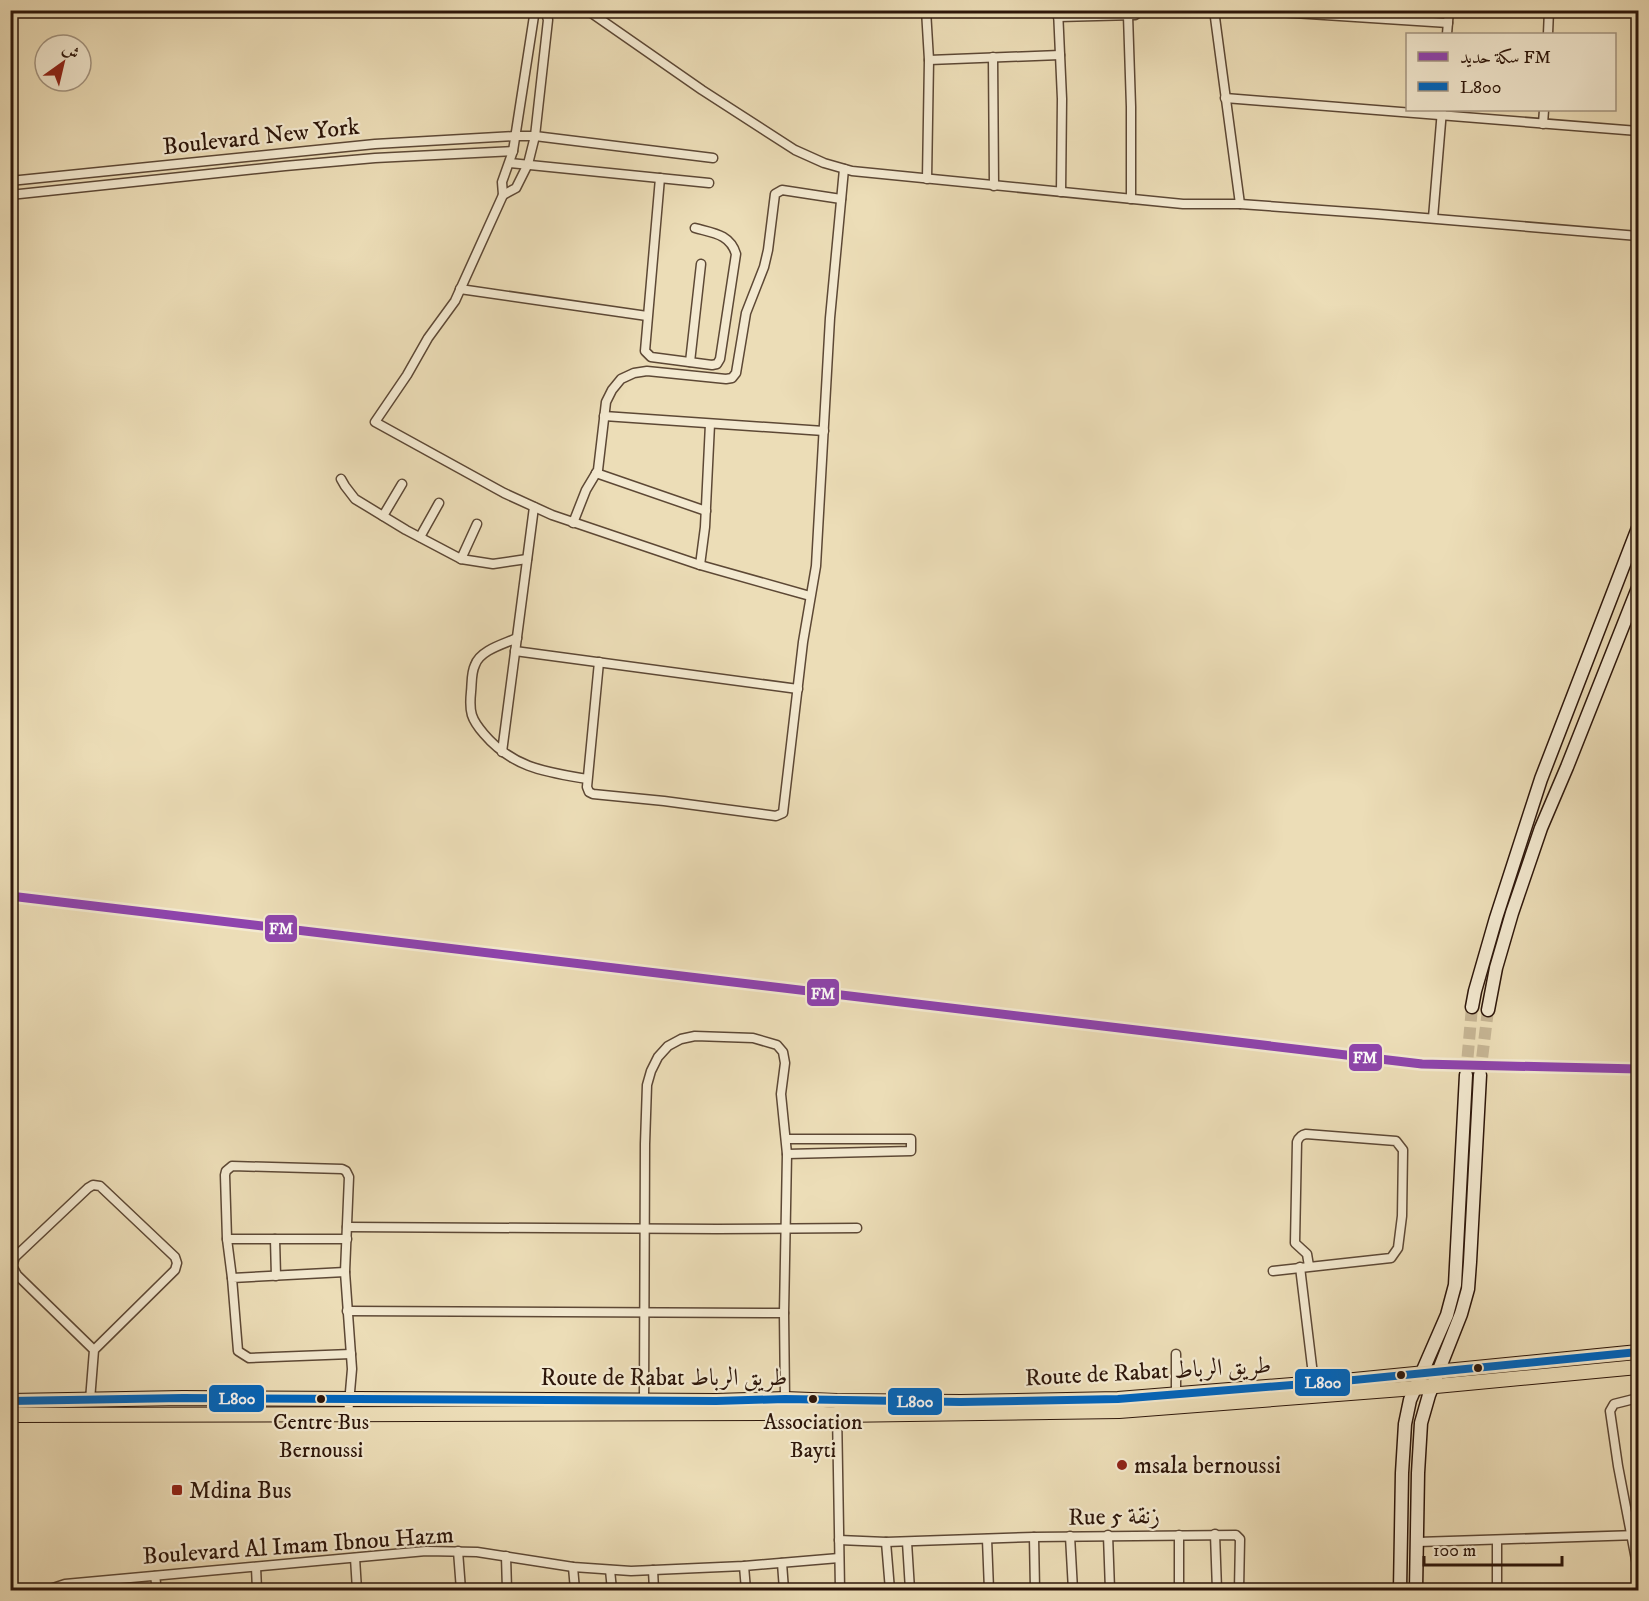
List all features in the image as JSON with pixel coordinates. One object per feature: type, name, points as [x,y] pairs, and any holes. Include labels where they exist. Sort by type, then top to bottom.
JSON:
[{"type":"main road","name":"Route de Rabat طريق الرباط","points":[[10,1415],[809,1413],[837,1408],[990,1401],[1118,1399],[1438,1372],[1638,1352]]},
{"type":"main road","name":"Route de Rabat طريق الرباط","points":[[10,1401],[785,1399],[837,1408],[1119,1411],[1415,1388],[1638,1367]]},
{"type":"street","points":[[537,10],[534,16],[513,152],[502,182],[503,195],[451,307],[428,338],[407,375],[375,422],[504,493],[573,523],[700,565],[810,596]]},
{"type":"street","points":[[503,195],[516,188],[528,164],[535,136],[548,20],[545,10]]},
{"type":"street","points":[[587,10],[702,90],[781,141],[809,157],[862,173],[1183,204],[1240,204],[1638,236]]},
{"type":"street","points":[[926,10],[929,60],[927,179]]},
{"type":"street","points":[[1061,192],[1062,99],[1058,14],[1135,15],[1142,10]]},
{"type":"street","points":[[1214,10],[1240,204]]},
{"type":"street","points":[[1249,10],[1448,23]]},
{"type":"street","points":[[1448,33],[1449,10]]},
{"type":"street","points":[[1548,33],[1549,10]]},
{"type":"street","points":[[1128,15],[1131,199]]},
{"type":"street","points":[[929,60],[1060,55]]},
{"type":"street","points":[[993,57],[994,186]]},
{"type":"street","points":[[1225,98],[1406,111]]},
{"type":"street","points":[[1413,111],[1638,131]]},
{"type":"street","points":[[1543,124],[1544,111]]},
{"type":"street","points":[[1433,218],[1442,113]]},
{"type":"street","name":"Boulevard New York","points":[[10,181],[375,144],[515,136],[535,136],[713,158]]},
{"type":"street","points":[[375,144],[375,158]]},
{"type":"street","name":"Boulevard New York","points":[[10,195],[375,158],[513,152]]},
{"type":"street","points":[[285,153],[285,166]]},
{"type":"street","points":[[510,163],[709,183]]},
{"type":"street","points":[[599,662],[587,790],[593,794],[779,815],[784,810],[810,596],[816,566],[830,318],[844,169]]},
{"type":"street","points":[[111,171],[114,184]]},
{"type":"street","points":[[660,178],[647,316],[646,353],[651,357],[712,365],[717,364],[720,359],[737,258],[734,247],[726,238],[695,228]]},
{"type":"street","points":[[573,523],[600,463],[606,402],[621,379],[647,370],[726,379],[734,376],[737,370],[746,313],[764,267],[768,250],[775,194],[782,190],[841,199]]},
{"type":"street","points":[[690,362],[701,264]]},
{"type":"street","points":[[460,289],[647,316]]},
{"type":"street","points":[[604,416],[824,431]]},
{"type":"street","points":[[700,565],[706,511],[710,424]]},
{"type":"street","points":[[596,473],[706,511]]},
{"type":"street","points":[[341,479],[355,499],[461,559],[493,564],[527,559]]},
{"type":"street","points":[[383,516],[402,484]]},
{"type":"street","points":[[420,537],[439,503]]},
{"type":"street","points":[[502,752],[534,507]]},
{"type":"street","points":[[461,559],[477,524]]},
{"type":"street","points":[[1472,1007],[1486,952],[1541,778],[1638,528]]},
{"type":"street","points":[[1488,1010],[1496,968],[1512,913],[1541,828],[1638,588]]},
{"type":"street","points":[[517,638],[481,656],[474,667],[469,706],[472,717],[494,746],[502,752],[541,771],[587,779]]},
{"type":"street","points":[[515,651],[798,688]]},
{"type":"street","points":[[1511,871],[1525,874]]},
{"type":"street","points":[[644,1400],[647,1085],[658,1056],[668,1046],[681,1039],[694,1036],[753,1038],[777,1045],[783,1052],[785,1063],[781,1094],[787,1154],[785,1399]]},
{"type":"street","points":[[1400,1590],[1403,1437],[1410,1400],[1447,1315],[1455,1285],[1466,1075]]},
{"type":"street","points":[[1416,1590],[1421,1423],[1432,1386],[1461,1314],[1467,1289],[1480,1075]]},
{"type":"street","points":[[1273,1271],[1304,1267],[1392,1258],[1398,1248],[1401,1216],[1403,1149],[1396,1141],[1306,1134],[1302,1135],[1297,1142],[1295,1243],[1307,1254],[1304,1267],[1314,1383]]},
{"type":"street","points":[[786,1138],[911,1139],[912,1151],[787,1154]]},
{"type":"street","points":[[857,1138],[857,1152]]},
{"type":"street","points":[[348,1415],[351,1354],[345,1272],[349,1177],[346,1171],[331,1169],[232,1166],[225,1175],[227,1239],[238,1351],[249,1358],[351,1354]]},
{"type":"street","points":[[90,1400],[94,1350],[175,1270],[177,1263],[175,1257],[100,1186],[93,1185],[15,1257],[12,1266],[17,1275],[94,1350]]},
{"type":"street","points":[[347,1227],[857,1228]]},
{"type":"street","points":[[227,1239],[346,1239]]},
{"type":"street","points":[[274,1239],[276,1276]]},
{"type":"street","points":[[232,1278],[345,1272]]},
{"type":"street","points":[[347,1311],[784,1313]]},
{"type":"street","points":[[1176,1354],[1176,1394]]},
{"type":"street","points":[[1638,1398],[1614,1404],[1610,1411],[1618,1466],[1635,1535],[1638,1570]]},
{"type":"street","points":[[837,1408],[840,1590]]},
{"type":"street","points":[[1215,1534],[1217,1590]]},
{"type":"street","points":[[1108,1535],[1110,1590]]},
{"type":"street","name":"Rue 5 زنقة","points":[[839,1540],[907,1542],[1108,1535],[1236,1535],[1240,1539],[1239,1590]]},
{"type":"street","points":[[1179,1535],[1179,1590]]},
{"type":"street","points":[[1418,1542],[1635,1535]]},
{"type":"street","points":[[1070,1536],[1073,1590]]},
{"type":"street","points":[[1034,1537],[1035,1590]]},
{"type":"street","points":[[987,1539],[989,1590]]},
{"type":"street","points":[[1497,1540],[1497,1590]]},
{"type":"street","points":[[886,1542],[890,1590]]},
{"type":"street","points":[[907,1542],[910,1590]]},
{"type":"street","name":"Boulevard Al Imam Ibnou Hazm","points":[[47,1590],[64,1584],[426,1551],[458,1551],[610,1570],[744,1566],[839,1558]]},
{"type":"street","points":[[458,1551],[461,1590]]},
{"type":"street","points":[[506,1556],[507,1590]]},
{"type":"street","points":[[355,1558],[357,1590]]},
{"type":"street","points":[[782,1563],[784,1590]]},
{"type":"street","points":[[744,1566],[746,1590]]},
{"type":"street","points":[[256,1567],[258,1590]]},
{"type":"street","points":[[573,1567],[574,1590]]},
{"type":"street","points":[[610,1570],[612,1590]]},
{"type":"street","points":[[652,1570],[654,1590]]},
{"type":"street","points":[[155,1576],[157,1590]]},
{"type":"tunnel","points":[[1466,1075],[1472,1007]]},
{"type":"tunnel","points":[[1480,1075],[1488,1010]]},
{"type":"rail line","name":"FM","points":[[10,896],[1422,1064],[1638,1069]]},
{"type":"transit line","name":"L800","points":[[10,1401],[183,1398],[716,1401],[785,1399],[961,1402],[1118,1399],[1354,1380],[1638,1352]]},
{"type":"place","name":"Centre Bus Bernoussi","points":[[321,1399]]},
{"type":"place","name":"Association Bayti","points":[[813,1399]]},
{"type":"place","name":"msala bernoussi","points":[[1122,1465]]},
{"type":"place","name":"Mdina Bus","points":[[177,1490]]}]
